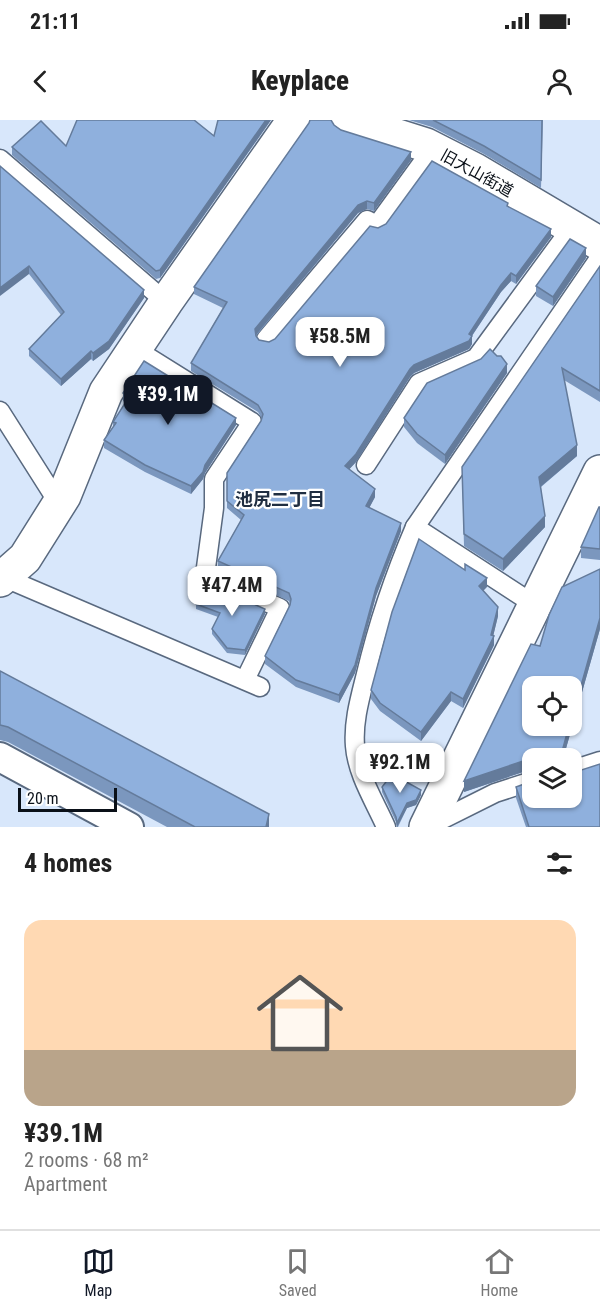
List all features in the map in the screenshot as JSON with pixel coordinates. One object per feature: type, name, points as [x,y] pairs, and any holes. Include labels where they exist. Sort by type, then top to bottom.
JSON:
[{"type":"street","points":[[2,578],[25,558],[64,496],[106,392],[166,302],[294,120]]},
{"type":"street","name":"旧大山街道","points":[[347,120],[384,125],[433,148],[475,170],[600,244]]},
{"type":"street","points":[[427,827],[600,472]]},
{"type":"street","points":[[0,757],[129,827]]},
{"type":"lane","points":[[266,339],[367,220],[377,225],[433,148]]},
{"type":"lane","points":[[0,159],[166,302]]},
{"type":"lane","points":[[366,465],[419,383],[476,358],[572,227]]},
{"type":"lane","points":[[386,827],[363,777],[355,749],[355,724],[370,658],[395,573],[415,527],[600,257]]},
{"type":"lane","points":[[2,578],[252,684],[280,608],[205,575],[214,508],[214,479],[252,422],[135,349]]},
{"type":"lane","points":[[0,411],[59,504]]},
{"type":"lane","points":[[415,527],[535,605]]},
{"type":"lane","points":[[582,767],[600,761]]},
{"type":"lane","points":[[427,827],[495,793],[522,784]]},
{"type":"building","points":[[77,120],[194,120],[214,136],[218,120],[266,120],[160,270],[156,271],[12,147],[41,121],[66,146]]},
{"type":"building","points":[[310,120],[331,120],[341,130],[411,152],[374,203],[367,201],[358,205],[255,329],[259,340],[269,342],[275,339],[370,226],[378,228],[386,224],[432,161],[508,203],[507,206],[551,229],[516,276],[511,273],[501,285],[469,334],[472,336],[469,341],[414,365],[410,369],[356,454],[345,466],[375,489],[366,506],[401,523],[376,588],[355,665],[339,695],[296,680],[265,656],[290,605],[289,593],[218,561],[244,515],[227,501],[227,473],[261,421],[263,414],[258,405],[191,363],[227,302],[194,287]]},
{"type":"building","points":[[433,120],[542,120],[541,180],[484,146]]},
{"type":"building","points":[[0,166],[144,290],[109,341],[93,353],[91,351],[61,379],[29,349],[64,312],[29,266],[0,288]]},
{"type":"building","points":[[570,239],[586,248],[553,297],[536,286]]},
{"type":"building","points":[[600,266],[600,391],[562,368],[577,445],[539,477],[545,516],[503,559],[464,534],[462,467]]},
{"type":"building","points":[[490,349],[497,356],[501,356],[507,364],[445,455],[417,434],[404,418],[427,383],[481,359]]},
{"type":"building","points":[[144,361],[236,418],[205,465],[203,472],[191,486],[145,465],[104,440],[116,423],[113,422],[129,397],[123,393]]},
{"type":"building","points":[[599,507],[600,549],[581,547]]},
{"type":"building","points":[[419,539],[465,570],[465,564],[487,578],[479,586],[498,607],[491,635],[494,636],[463,699],[451,692],[421,732],[380,703],[371,690],[392,612]]},
{"type":"building","points":[[600,569],[600,618],[582,682],[582,676],[522,676],[522,736],[566,736],[563,748],[522,748],[522,761],[464,781],[531,644],[540,646],[549,615],[562,587]]},
{"type":"building","points":[[207,583],[265,609],[245,650],[227,648],[212,629],[220,613],[196,604]]},
{"type":"building","points":[[0,671],[269,814],[266,827],[195,827],[8,727],[0,725]]},
{"type":"building","points":[[600,764],[600,827],[529,827],[523,808],[582,808],[582,770]]},
{"type":"building","points":[[392,774],[421,790],[416,800],[407,803],[397,823],[382,787]]},
{"type":"building","points":[[522,785],[522,805],[516,787]]},
{"type":"district","name":"池尻二丁目","points":[[280,499]]}]
